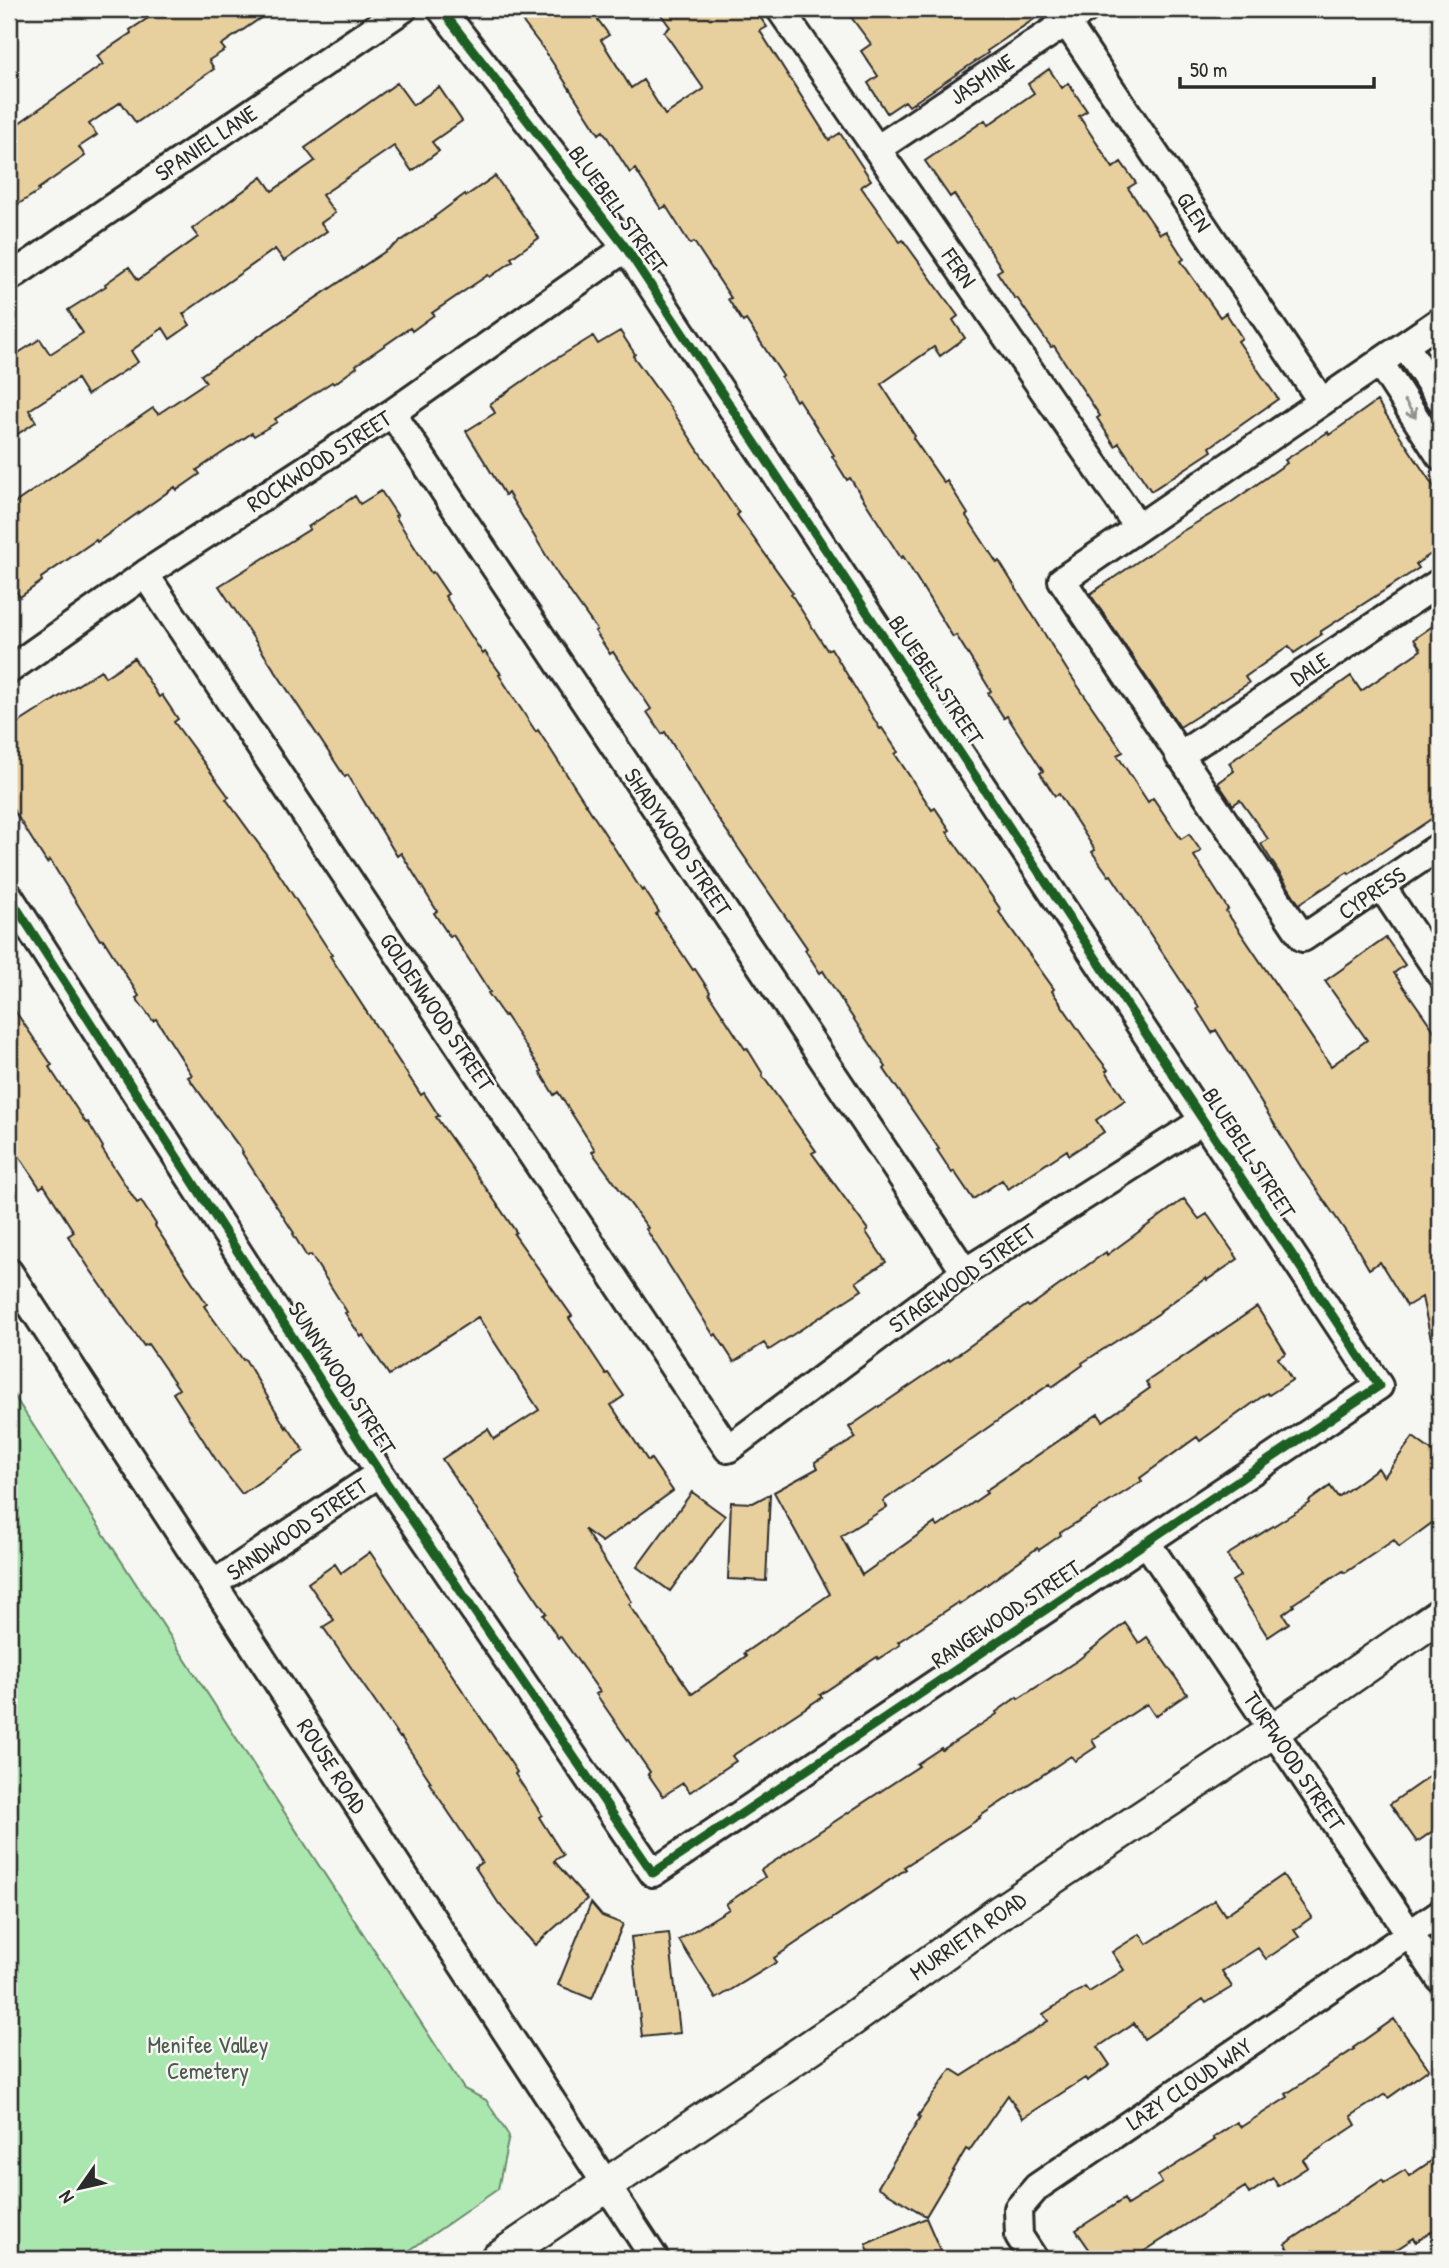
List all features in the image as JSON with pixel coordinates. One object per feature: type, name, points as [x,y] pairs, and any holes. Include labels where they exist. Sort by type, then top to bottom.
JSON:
[{"type":"main road","name":"MURRIETA ROAD","points":[[497,2259],[849,2021],[1002,1911],[1274,1730],[1440,1615]]},
{"type":"street","name":"SPANIEL LANE","points":[[9,278],[403,9]]},
{"type":"street","name":"BLUEBELL STREET","points":[[441,9],[626,248],[1379,1386]]},
{"type":"street","name":"FERN","points":[[780,9],[1138,527]]},
{"type":"street","name":"JASMINE","points":[[877,149],[1076,16]]},
{"type":"street","name":"GLEN","points":[[1076,16],[1322,402]]},
{"type":"street","name":"ROCKWOOD STREET","points":[[9,670],[145,574],[392,413],[626,248]]},
{"type":"street","points":[[1179,757],[1062,579],[1440,321]]},
{"type":"street","points":[[1405,345],[1440,399]]},
{"type":"street","points":[[1380,363],[1440,456]]},
{"type":"street","name":"SHADYWOOD STREET","points":[[392,413],[965,1272]]},
{"type":"street","name":"GOLDENWOOD STREET","points":[[145,574],[728,1449]]},
{"type":"street","name":"DALE","points":[[1179,757],[1440,582]]},
{"type":"street","name":"CYPRESS","points":[[1179,757],[1303,938],[1440,846]]},
{"type":"street","points":[[1382,887],[1440,974]]},
{"type":"street","name":"SUNNYWOOD STREET","points":[[9,896],[380,1473],[653,1873]]},
{"type":"street","name":"STAGEWOOD STREET","points":[[728,1449],[965,1272],[1204,1120]]},
{"type":"street","name":"ROUSE ROAD","points":[[9,1272],[655,2259]]},
{"type":"street","name":"RANGEWOOD STREET","points":[[653,1873],[1379,1386]]},
{"type":"street","name":"SANDWOOD STREET","points":[[213,1584],[380,1473]]},
{"type":"street","name":"TURFWOOD STREET","points":[[1147,1543],[1440,1979]]},
{"type":"street","name":"LAZY CLOUD WAY","points":[[1034,2259],[1019,2236],[1018,2208],[1037,2187],[1440,1913]]},
{"type":"green space","name":"Menifee Valley Cemetery","points":[[9,1388],[464,2089],[486,2100],[509,2136],[498,2189],[397,2259],[9,2259]]},
{"type":"building","points":[[162,9],[274,9],[221,45],[225,50],[209,60],[214,69],[136,123],[121,102],[89,124],[97,135],[79,147],[85,156],[9,210],[9,130],[103,64],[97,56]]},
{"type":"building","points":[[513,9],[590,9],[609,35],[601,40],[631,88],[643,80],[665,115],[704,89],[664,32],[670,27],[657,9],[754,9],[767,27],[760,31],[829,140],[840,133],[871,180],[861,187],[958,316],[953,320],[965,338],[940,356],[934,347],[881,384],[915,436],[913,438],[944,483],[947,481],[968,514],[966,516],[997,563],[999,561],[1067,670],[1123,752],[1117,755],[1148,802],[1153,798],[1181,839],[1189,834],[1201,851],[1194,856],[1228,909],[1226,911],[1331,1066],[1367,1040],[1325,981],[1386,938],[1405,965],[1394,973],[1440,1039],[1440,1338],[1431,1339],[1422,1297],[1407,1306],[1380,1262],[1369,1269],[1301,1167],[1216,1030],[1212,1033],[1197,1009],[1199,1008],[1111,875],[1109,876],[1092,852],[1095,850],[1059,794],[1055,796],[1040,773],[1043,771],[1007,716],[1004,718],[988,693],[991,691],[956,635],[953,637],[850,478],[847,480],[798,399],[796,401],[746,320],[743,322],[728,299],[731,298],[694,242],[690,244],[666,206],[661,209],[635,169],[630,173],[603,131],[599,134],[545,51]]},
{"type":"building","points":[[845,9],[1049,9],[909,106],[905,101],[887,113],[868,83],[878,76],[861,51],[871,44]]},
{"type":"building","points":[[1049,69],[1062,88],[1068,83],[1087,111],[1079,116],[1113,168],[1121,162],[1136,183],[1128,188],[1160,234],[1166,231],[1184,259],[1181,261],[1220,317],[1226,313],[1242,338],[1238,341],[1278,399],[1210,447],[1212,451],[1151,491],[1119,443],[1115,446],[1097,418],[1100,416],[1054,346],[1051,347],[997,272],[1002,269],[954,194],[950,197],[925,161],[985,120],[988,125],[1034,93],[1028,84]]},
{"type":"building","points":[[397,83],[413,105],[439,87],[462,121],[432,142],[439,151],[412,171],[394,146],[322,195],[335,213],[321,223],[327,231],[284,261],[275,249],[183,314],[190,325],[170,339],[163,328],[131,351],[138,362],[87,395],[77,379],[29,410],[36,422],[16,435],[9,423],[9,359],[40,339],[50,354],[83,333],[68,310],[106,286],[105,284],[129,267],[138,280],[198,237],[192,229],[262,177],[272,191],[315,161],[305,148]]},
{"type":"building","points":[[495,176],[539,238],[511,258],[513,261],[432,313],[434,315],[412,331],[410,328],[356,365],[357,367],[334,384],[332,382],[275,419],[277,422],[254,436],[252,433],[197,470],[200,474],[177,490],[175,487],[97,542],[96,540],[41,578],[42,581],[20,597],[9,581],[9,507],[153,408],[158,414],[206,382],[201,375]]},
{"type":"building","points":[[620,331],[635,354],[633,356],[672,410],[739,513],[737,515],[793,593],[791,594],[827,650],[831,648],[880,729],[882,728],[898,752],[895,754],[932,810],[935,808],[950,830],[947,832],[1054,989],[1052,991],[1108,1070],[1106,1071],[1125,1100],[1096,1120],[1104,1132],[1069,1155],[1067,1150],[1008,1189],[1002,1180],[973,1199],[954,1171],[952,1173],[937,1150],[939,1149],[884,1069],[886,1067],[715,814],[665,732],[662,734],[647,712],[651,709],[613,652],[610,654],[466,431],[495,413],[490,404],[546,365],[593,336],[598,344]]},
{"type":"building","points":[[1377,401],[1440,496],[1440,548],[1416,564],[1419,568],[1320,632],[1322,634],[1294,653],[1289,646],[1245,677],[1249,683],[1180,727],[1090,594],[1181,532],[1233,501],[1287,463],[1285,460],[1328,432],[1329,435]]},
{"type":"building","points":[[381,491],[431,573],[433,572],[448,594],[445,596],[483,654],[485,652],[501,674],[499,675],[536,732],[538,730],[642,891],[644,889],[659,912],[656,914],[693,970],[695,969],[762,1075],[816,1151],[812,1153],[868,1230],[866,1232],[886,1262],[856,1282],[862,1290],[769,1350],[764,1343],[734,1362],[716,1334],[714,1336],[646,1229],[648,1228],[592,1152],[595,1150],[558,1092],[554,1095],[540,1072],[542,1071],[488,993],[490,992],[453,935],[450,937],[434,913],[437,911],[401,853],[397,856],[348,775],[345,777],[219,586],[310,529],[308,527],[355,496],[360,504]]},
{"type":"building","points":[[1440,621],[1440,813],[1299,904],[1261,844],[1268,839],[1240,800],[1233,805],[1218,783],[1234,771],[1229,763],[1351,676],[1361,691],[1421,650],[1414,639]]},
{"type":"building","points":[[134,658],[159,697],[162,695],[178,719],[174,722],[229,797],[226,799],[266,854],[421,1095],[424,1093],[439,1116],[436,1117],[572,1316],[569,1318],[606,1374],[608,1373],[624,1396],[611,1405],[648,1461],[651,1459],[673,1491],[602,1542],[584,1529],[632,1602],[629,1604],[692,1694],[746,1656],[744,1653],[830,1594],[774,1492],[818,1468],[815,1462],[856,1438],[849,1427],[1027,1305],[1029,1307],[1106,1252],[1107,1255],[1184,1199],[1199,1219],[1207,1214],[1238,1259],[1082,1363],[1083,1365],[1052,1387],[1050,1384],[883,1501],[887,1507],[841,1536],[862,1575],[935,1523],[938,1527],[987,1493],[985,1491],[1098,1414],[1103,1421],[1150,1388],[1146,1382],[1257,1307],[1286,1353],[1278,1358],[1292,1380],[1269,1395],[1267,1393],[1200,1441],[1197,1437],[1140,1478],[1142,1481],[1060,1533],[1061,1535],[1039,1550],[1037,1548],[959,1605],[958,1603],[898,1642],[900,1645],[820,1695],[822,1697],[732,1756],[736,1761],[690,1792],[683,1783],[663,1796],[648,1774],[650,1772],[596,1694],[600,1692],[560,1636],[558,1638],[543,1615],[546,1613],[442,1459],[488,1429],[494,1439],[539,1410],[478,1317],[389,1375],[345,1313],[347,1312],[311,1255],[307,1257],[243,1152],[188,1077],[192,1075],[156,1019],[153,1021],[136,998],[139,996],[103,939],[100,940],[50,860],[47,863],[9,803],[9,729],[101,670],[105,677]]},
{"type":"building","points":[[9,1002],[52,1065],[49,1067],[86,1123],[88,1122],[137,1203],[141,1201],[156,1224],[207,1304],[204,1306],[243,1360],[245,1359],[286,1428],[287,1426],[304,1451],[242,1494],[220,1466],[173,1393],[179,1389],[148,1344],[144,1346],[89,1268],[68,1236],[74,1232],[44,1185],[40,1188],[9,1141]]},
{"type":"building","points":[[1413,1437],[1440,1457],[1440,1517],[1399,1547],[1394,1540],[1293,1604],[1294,1606],[1283,1614],[1289,1623],[1268,1637],[1232,1581],[1240,1576],[1227,1555],[1310,1503],[1309,1501],[1330,1486],[1338,1497],[1378,1468],[1384,1477]]},
{"type":"building","points":[[692,1492],[725,1516],[670,1591],[637,1567]]},
{"type":"building","points":[[770,1494],[766,1581],[728,1579],[731,1502],[753,1503]]},
{"type":"building","points":[[370,1552],[517,1772],[515,1774],[542,1815],[539,1817],[563,1855],[554,1861],[587,1899],[535,1945],[499,1904],[475,1867],[482,1862],[401,1737],[323,1627],[334,1620],[308,1583],[335,1564],[341,1573]]},
{"type":"building","points":[[1125,1623],[1139,1643],[1147,1637],[1187,1694],[1155,1716],[1147,1704],[1092,1740],[1096,1747],[1075,1761],[1071,1756],[979,1817],[774,1958],[777,1962],[716,1999],[679,1940],[729,1909],[726,1904],[765,1877],[761,1870],[919,1766],[917,1764],[941,1748],[942,1750],[997,1714],[996,1712],[1017,1697],[1018,1699],[1078,1660]]},
{"type":"building","points":[[1440,1769],[1440,1826],[1417,1842],[1390,1804]]},
{"type":"building","points":[[1283,1875],[1312,1917],[1294,1930],[1299,1937],[1266,1959],[1258,1948],[1222,1971],[1232,1987],[1206,2003],[1203,1999],[1144,2039],[1134,2023],[1098,2047],[1110,2065],[1023,2118],[1008,2095],[969,2151],[966,2149],[926,2216],[878,2187],[920,2118],[918,2116],[951,2069],[962,2076],[1048,2021],[1043,2014],[1085,1987],[1089,1992],[1124,1970],[1112,1952],[1140,1934],[1147,1944],[1215,1900],[1225,1915]]},
{"type":"building","points":[[591,1903],[602,1916],[623,1924],[592,1999],[558,1985]]},
{"type":"building","points":[[669,1933],[680,2033],[642,2037],[631,1937]]},
{"type":"building","points":[[1394,2019],[1429,2069],[1388,2098],[1385,2094],[1351,2116],[1356,2125],[1303,2160],[1308,2167],[1278,2186],[1273,2178],[1249,2194],[1245,2187],[1132,2259],[1096,2259],[1076,2230],[1124,2199],[1127,2205],[1162,2183],[1158,2176],[1215,2140],[1213,2138],[1237,2122],[1241,2127],[1288,2097],[1286,2094]]},
{"type":"building","points":[[1440,2155],[1440,2226],[1416,2242],[1414,2238],[1382,2259],[1296,2259],[1285,2244],[1382,2180],[1384,2183],[1405,2170],[1409,2176]]},
{"type":"building","points":[[926,2218],[944,2259],[872,2259],[866,2244]]},
{"type":"cycle path","points":[[9,896],[380,1473],[653,1873],[1379,1386],[626,248],[441,9]]}]
